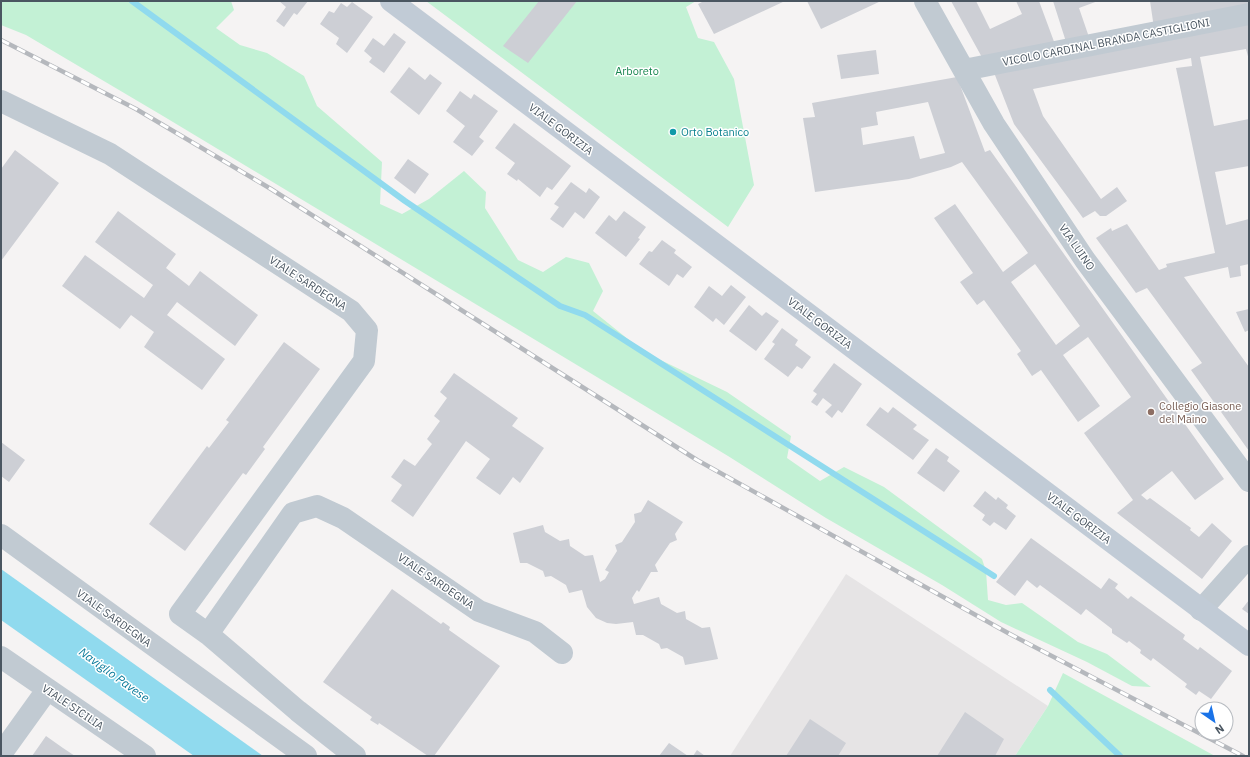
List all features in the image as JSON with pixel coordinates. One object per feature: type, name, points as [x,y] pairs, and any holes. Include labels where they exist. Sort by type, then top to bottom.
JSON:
[{"type":"street","name":"VIALE GORIZIA","points":[[391,1],[1249,645]]},
{"type":"street","name":"VIA LUINO","points":[[925,1],[994,124],[1085,260],[1249,481]]},
{"type":"street","name":"VICOLO CARDINAL BRANDA CASTIGLIONI","points":[[964,70],[1249,14]]},
{"type":"street","name":"VIALE SARDEGNA","points":[[1,101],[110,154],[351,311],[367,330],[364,361],[180,614],[208,634],[298,711],[355,756]]},
{"type":"street","name":"VIALE SARDEGNA","points":[[208,634],[293,513],[317,506],[343,518],[479,611],[535,632],[562,653]]},
{"type":"street","name":"VIALE SARDEGNA","points":[[1,536],[306,756]]},
{"type":"street","points":[[1201,610],[1249,556]]},
{"type":"street","name":"VIALE SICILIA","points":[[1,657],[145,756]]},
{"type":"street","points":[[1,754],[47,690]]},
{"type":"shaded area","points":[[846,574],[1048,706],[1015,756],[730,756]]},
{"type":"green space","points":[[1,1],[231,1],[234,10],[216,28],[240,45],[267,53],[304,76],[317,106],[382,162],[380,204],[402,214],[429,199],[464,171],[486,192],[485,208],[518,260],[543,272],[566,257],[589,263],[603,291],[593,311],[644,352],[727,392],[791,436],[787,458],[820,481],[844,467],[884,487],[982,559],[986,571],[988,600],[1006,605],[1022,603],[1078,642],[1107,654],[1151,687],[1132,686],[1087,662],[1001,622],[942,585],[826,518],[728,456],[163,116],[26,35],[1,25]]},
{"type":"green space","name":"Orto Botanico","points":[[426,1],[696,1],[686,7],[698,38],[714,42],[734,79],[754,185],[728,227]]},
{"type":"green space","points":[[1063,673],[1215,756],[1015,756],[1048,706]]},
{"type":"water","name":"Naviglio Pavese","points":[[1,569],[263,756],[194,756],[1,620]]},
{"type":"building","points":[[279,1],[308,1],[297,15],[294,13],[284,27],[276,21],[286,7]]},
{"type":"building","points":[[539,1],[577,1],[528,63],[503,46]]},
{"type":"building","points":[[704,1],[785,1],[714,34],[698,4]]},
{"type":"building","points":[[807,1],[881,1],[821,29]]},
{"type":"building","points":[[951,1],[976,1],[990,29],[1022,14],[1016,1],[1039,1],[1056,47],[984,61]]},
{"type":"building","points":[[1053,1],[1098,1],[1079,8],[1090,40],[1067,45]]},
{"type":"building","points":[[1150,1],[1249,1],[1249,10],[1154,28]]},
{"type":"building","points":[[352,2],[373,17],[347,53],[336,44],[339,38],[320,24],[329,11],[334,13],[341,3],[347,7]]},
{"type":"building","points":[[1249,21],[1249,60],[1246,49],[1200,57],[1214,126],[1249,119],[1249,166],[1215,172],[1226,225],[1249,219],[1249,264],[1240,266],[1241,276],[1230,278],[1228,267],[1184,277],[1249,367],[1249,451],[1191,370],[1202,363],[1147,288],[1136,293],[1096,238],[1111,228],[1112,231],[1127,224],[1159,270],[1167,267],[1166,264],[1215,253],[1176,68],[1192,66],[1191,58],[1033,89],[1043,116],[1101,199],[1117,187],[1127,201],[1106,216],[1100,216],[1095,211],[1083,218],[1014,124],[993,70]]},
{"type":"building","points":[[394,33],[406,42],[384,73],[369,62],[372,58],[364,51],[373,38],[384,46]]},
{"type":"building","points":[[876,50],[879,74],[841,79],[837,55]]},
{"type":"building","points":[[409,67],[425,80],[430,74],[442,83],[419,115],[390,92]]},
{"type":"building","points":[[957,77],[985,152],[990,150],[1224,479],[1195,500],[1172,471],[1141,495],[1147,500],[1150,498],[1191,528],[1190,530],[1199,537],[1212,523],[1232,541],[1202,579],[1117,513],[1133,500],[1084,433],[1131,397],[1088,337],[1063,355],[1100,406],[1078,422],[1041,370],[1032,376],[1017,354],[1021,351],[984,300],[977,305],[960,282],[973,273],[934,218],[955,204],[1003,272],[1028,253],[962,162],[951,167],[909,179],[815,192],[803,118],[815,117],[812,103]],"holes":[[[928,102],[945,153],[920,159],[914,136],[863,145],[861,128],[878,125],[876,112]],[[1035,264],[1080,326],[1056,345],[1011,282]]]},
{"type":"building","points":[[460,91],[471,99],[474,94],[498,111],[479,137],[484,141],[472,156],[453,142],[465,126],[446,111]]},
{"type":"building","points":[[514,123],[571,166],[552,190],[547,187],[540,197],[518,179],[517,181],[507,174],[515,163],[495,148]]},
{"type":"building","points":[[15,150],[59,183],[1,261],[1,169]]},
{"type":"building","points":[[408,159],[429,174],[415,194],[394,178]]},
{"type":"building","points":[[571,182],[586,193],[589,188],[600,197],[584,219],[575,212],[563,228],[550,219],[559,207],[554,204]]},
{"type":"building","points":[[118,211],[176,254],[166,268],[189,286],[200,271],[258,315],[235,346],[177,302],[167,315],[225,359],[202,390],[144,347],[154,332],[131,315],[120,329],[62,286],[85,255],[144,298],[153,285],[95,242]]},
{"type":"building","points":[[624,211],[646,227],[638,238],[640,239],[626,257],[595,233],[609,215],[616,221]]},
{"type":"building","points":[[662,240],[676,250],[674,253],[692,267],[683,278],[677,274],[669,286],[639,264],[649,251],[652,252]]},
{"type":"building","points":[[731,285],[746,297],[724,325],[716,318],[713,322],[694,307],[709,286],[722,296]]},
{"type":"building","points":[[749,305],[762,316],[766,312],[779,321],[756,351],[729,331]]},
{"type":"building","points":[[1249,309],[1249,330],[1245,332],[1236,312]]},
{"type":"building","points":[[782,328],[798,340],[795,345],[811,357],[802,369],[797,366],[788,377],[764,359],[775,344],[772,342]]},
{"type":"building","points":[[284,342],[320,369],[263,447],[265,449],[246,475],[243,473],[185,551],[149,524],[207,446],[209,448],[229,422],[226,420]]},
{"type":"building","points":[[834,363],[862,384],[842,413],[838,410],[832,418],[825,412],[832,405],[823,398],[817,406],[811,402],[817,394],[813,391]]},
{"type":"building","points":[[454,373],[518,418],[512,426],[544,448],[520,483],[513,477],[500,495],[476,478],[490,459],[466,441],[413,517],[391,501],[402,485],[391,477],[404,459],[415,466],[432,444],[427,439],[440,421],[434,416],[447,398],[440,392]]},
{"type":"building","points":[[880,407],[888,413],[893,407],[917,425],[913,429],[929,440],[913,460],[866,425]]},
{"type":"building","points":[[1,442],[25,460],[9,482],[1,476]]},
{"type":"building","points":[[936,448],[949,457],[947,461],[960,471],[944,492],[917,473]]},
{"type":"building","points":[[985,491],[996,500],[998,497],[1008,505],[1006,508],[1016,516],[1006,530],[994,522],[990,526],[982,520],[985,515],[973,506]]},
{"type":"building","points":[[648,500],[683,522],[675,534],[677,540],[670,543],[655,565],[658,572],[651,572],[639,592],[637,590],[632,598],[634,604],[659,597],[661,604],[677,613],[685,611],[686,619],[702,628],[710,627],[718,659],[685,665],[683,657],[667,648],[661,649],[659,644],[643,635],[636,635],[633,622],[616,624],[607,623],[596,618],[587,607],[582,590],[569,593],[566,585],[551,576],[545,577],[543,571],[527,563],[520,563],[513,533],[543,525],[545,532],[560,541],[569,539],[570,546],[585,556],[593,555],[600,582],[605,579],[609,572],[605,570],[617,551],[615,545],[622,542],[635,522],[634,514],[641,512]]},
{"type":"building","points":[[1031,538],[1101,589],[1109,578],[1118,584],[1115,588],[1128,599],[1131,596],[1185,635],[1183,639],[1198,650],[1200,647],[1232,671],[1211,699],[1199,691],[1196,695],[1185,687],[1187,684],[1153,658],[1151,661],[1140,653],[1141,650],[1129,641],[1127,643],[1112,633],[1112,629],[1086,609],[1081,615],[1040,585],[1037,588],[1027,580],[1015,596],[996,582]]},
{"type":"building","points":[[392,589],[441,624],[443,622],[450,627],[449,630],[500,666],[434,756],[428,756],[379,723],[378,725],[370,720],[372,717],[323,682]]},
{"type":"building","points":[[1249,600],[1249,614],[1242,609]]},
{"type":"building","points":[[965,712],[1004,739],[995,756],[937,756]]},
{"type":"building","points":[[810,719],[846,743],[838,756],[786,756]]},
{"type":"building","points":[[46,736],[63,748],[75,756],[32,756]]},
{"type":"building","points":[[669,743],[688,756],[659,756]]},
{"type":"building","points":[[697,750],[705,756],[693,756]]},
{"type":"waterway","points":[[132,1],[405,201],[560,306],[585,315],[994,576]]},
{"type":"waterway","points":[[1050,690],[1120,756]]},
{"type":"railway","points":[[1,40],[136,109],[271,189],[697,460],[1008,633],[1243,756]]},
{"type":"place","name":"Orto Botanico","points":[[673,132]]},
{"type":"place","name":"Collegio Giasone del Maino","points":[[1151,412]]},
{"type":"park label","name":"Arboreto","points":[[637,71]]}]
